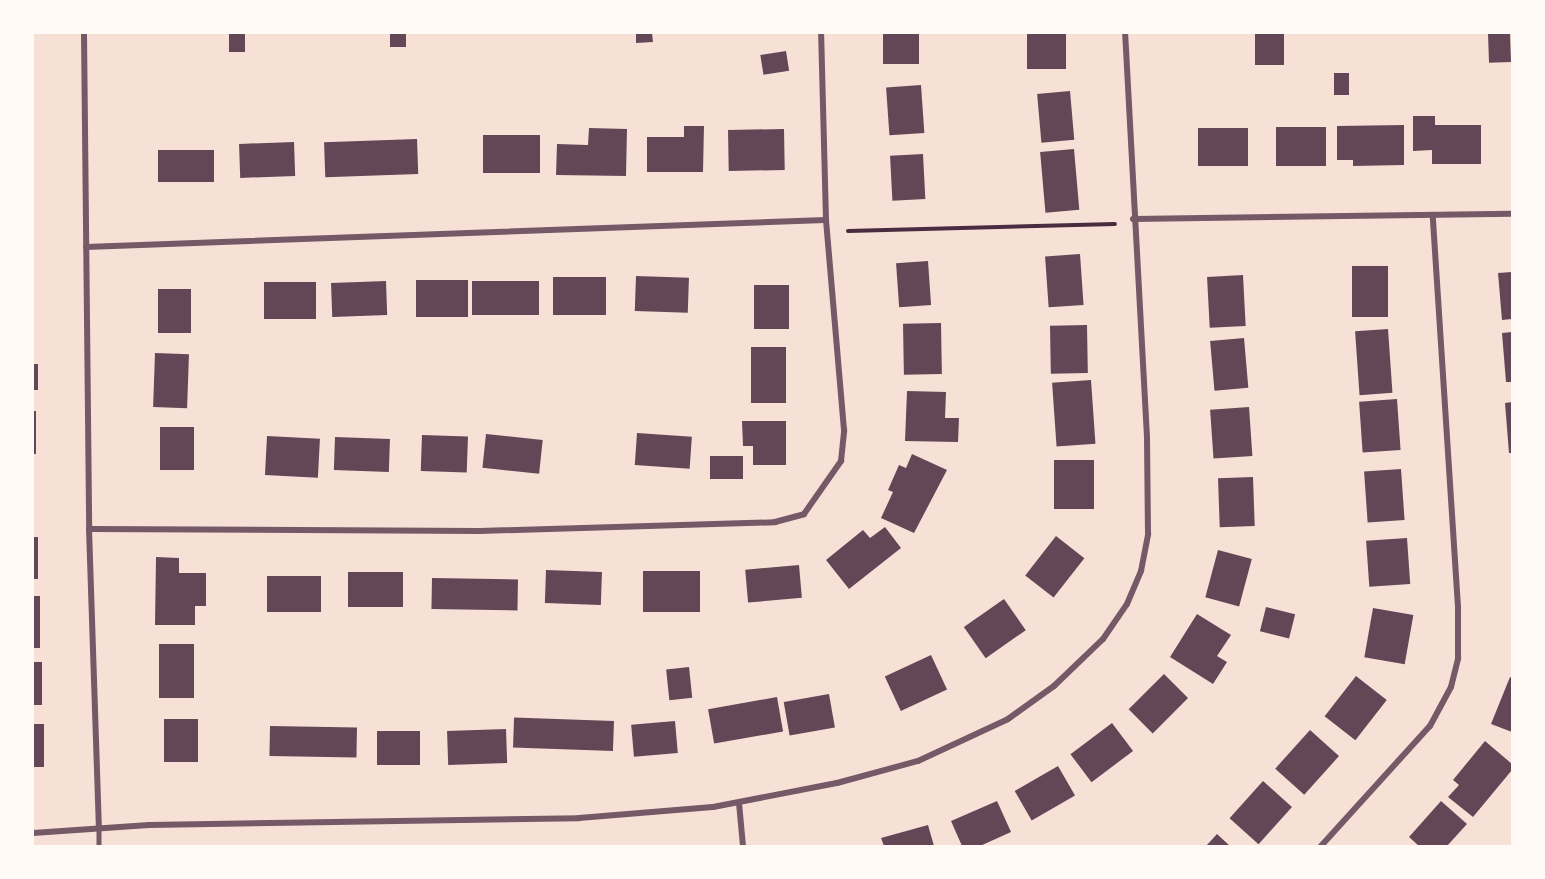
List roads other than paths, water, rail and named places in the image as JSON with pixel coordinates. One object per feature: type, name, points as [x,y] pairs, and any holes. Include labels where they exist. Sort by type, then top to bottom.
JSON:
[{"type":"street","points":[[84,33],[89,529],[99,829]]},
{"type":"street","points":[[89,529],[480,531],[775,522],[804,514],[841,461],[844,430],[826,220],[821,33]]},
{"type":"street","points":[[33,833],[99,829],[579,818],[739,803],[871,775],[962,743],[1008,719],[1054,686],[1088,656],[1115,622],[1141,571],[1149,515],[1125,33]]},
{"type":"street","points":[[1133,219],[1512,214]]},
{"type":"street","points":[[1321,846],[1430,726],[1448,693],[1458,658],[1458,607],[1433,216]]},
{"type":"street","points":[[86,247],[826,220]]},
{"type":"street","points":[[739,803],[743,846]]},
{"type":"lane","points":[[99,829],[99,846]]}]
